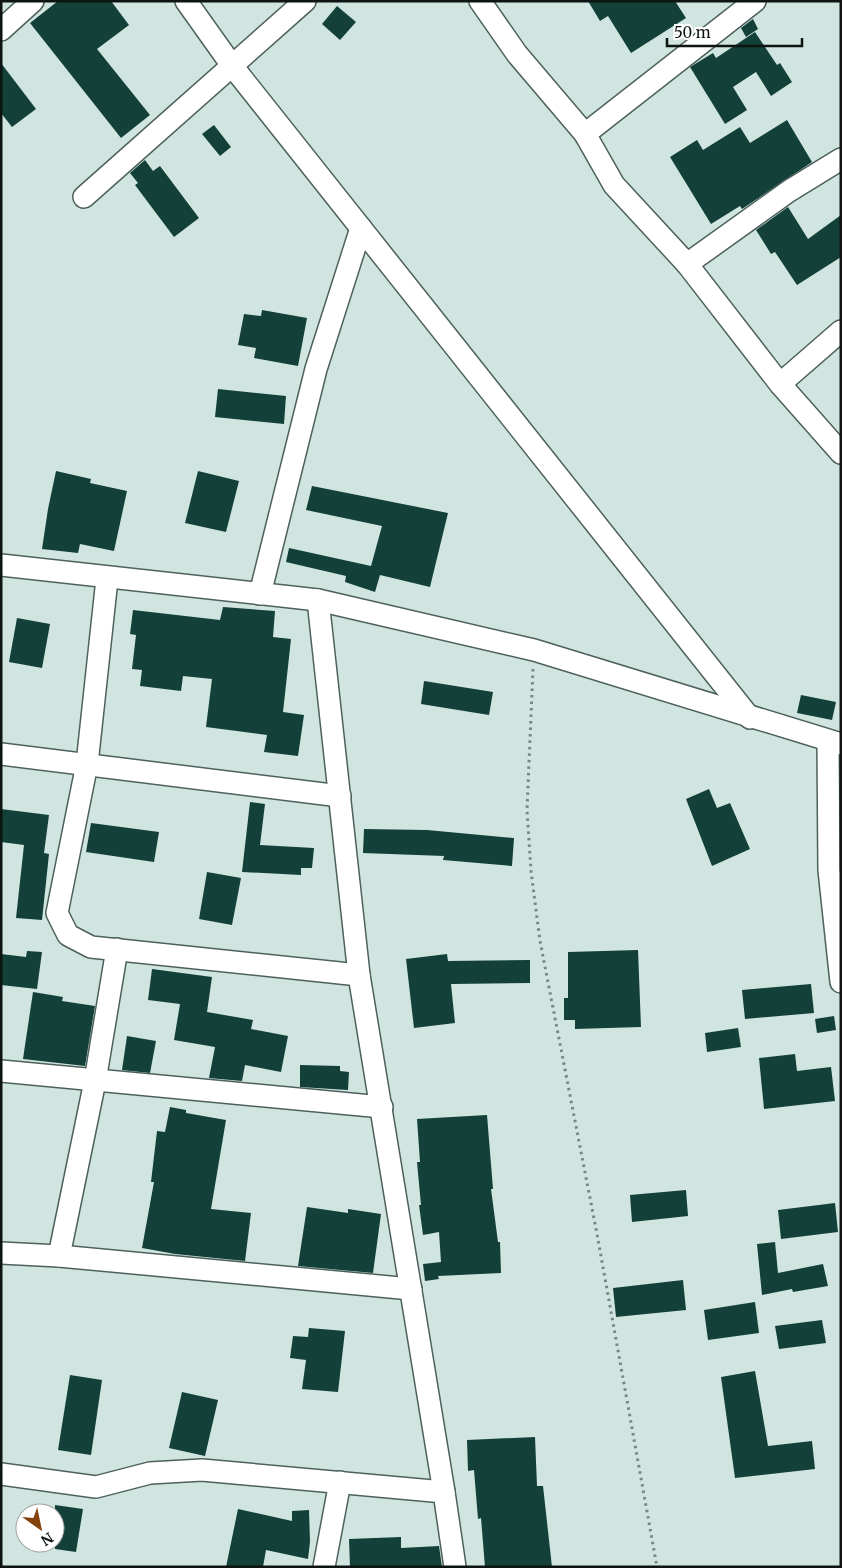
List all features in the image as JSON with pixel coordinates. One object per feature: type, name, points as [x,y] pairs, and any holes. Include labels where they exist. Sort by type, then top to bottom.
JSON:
[{"type":"street","points":[[1,30],[33,1]]},
{"type":"street","points":[[186,1],[233,67],[750,718]]},
{"type":"street","points":[[84,197],[233,67],[305,1]]},
{"type":"street","points":[[480,1],[517,54],[585,134],[614,185],[687,264],[780,384],[841,453]]},
{"type":"street","points":[[585,134],[755,1]]},
{"type":"street","points":[[687,264],[789,191],[841,159]]},
{"type":"street","points":[[260,594],[316,369],[362,228]]},
{"type":"street","points":[[780,384],[841,331]]},
{"type":"street","points":[[1,565],[318,600],[534,650],[750,718],[834,742],[829,870],[841,982]]},
{"type":"street","points":[[107,578],[87,764],[57,912],[68,935],[91,947],[359,975]]},
{"type":"street","points":[[318,600],[359,975],[382,1107],[455,1567]]},
{"type":"street","points":[[1,754],[340,796]]},
{"type":"street","points":[[59,1256],[96,1081],[117,949]]},
{"type":"street","points":[[1,1071],[382,1107]]},
{"type":"street","points":[[1,1253],[59,1256],[411,1289]]},
{"type":"street","points":[[1,1474],[96,1488],[150,1473],[202,1470],[444,1492]]},
{"type":"street","points":[[324,1567],[340,1482]]},
{"type":"path","points":[[534,650],[527,810],[531,871],[540,941],[599,1243],[657,1567]]},
{"type":"building","points":[[58,1],[111,1],[129,25],[97,49],[150,115],[121,138],[30,23]]},
{"type":"building","points":[[588,1],[675,1],[686,18],[631,53],[608,16],[600,21]]},
{"type":"building","points":[[337,6],[356,22],[340,40],[322,24]]},
{"type":"building","points":[[753,19],[758,29],[746,37],[741,28]]},
{"type":"building","points":[[755,32],[777,65],[780,63],[792,82],[771,96],[756,72],[733,87],[747,110],[725,124],[690,67],[713,53],[716,58]]},
{"type":"building","points":[[1,63],[36,109],[12,127],[1,113]]},
{"type":"building","points":[[787,120],[812,162],[742,209],[740,206],[711,224],[670,157],[697,140],[703,150],[740,127],[750,143]]},
{"type":"building","points":[[214,125],[231,147],[220,156],[202,134]]},
{"type":"building","points":[[145,160],[153,171],[160,166],[199,218],[174,237],[135,185],[138,183],[130,173]]},
{"type":"building","points":[[788,207],[808,239],[841,215],[841,257],[797,285],[775,252],[771,254],[756,230]]},
{"type":"building","points":[[262,310],[307,318],[298,366],[254,358],[256,348],[238,345],[244,314],[261,316]]},
{"type":"building","points":[[218,389],[286,396],[284,424],[215,417]]},
{"type":"building","points":[[56,471],[91,479],[90,483],[127,491],[114,551],[80,544],[78,553],[42,549]]},
{"type":"building","points":[[198,471],[239,481],[226,532],[185,523]]},
{"type":"building","points":[[312,486],[448,513],[430,587],[380,575],[375,592],[345,582],[346,576],[286,562],[289,548],[371,566],[382,526],[306,510]]},
{"type":"building","points":[[223,607],[275,611],[273,637],[291,639],[283,712],[304,715],[298,756],[264,752],[267,735],[206,727],[212,679],[183,676],[181,691],[140,686],[142,670],[132,669],[136,635],[130,634],[133,610],[220,620]]},
{"type":"building","points":[[17,618],[50,624],[42,668],[9,662]]},
{"type":"building","points":[[424,681],[493,692],[489,715],[421,704]]},
{"type":"building","points":[[801,695],[836,702],[832,720],[797,713]]},
{"type":"building","points":[[709,789],[717,808],[730,803],[750,849],[712,866],[686,799]]},
{"type":"building","points":[[250,802],[265,804],[260,845],[314,848],[312,868],[301,868],[301,875],[242,872]]},
{"type":"building","points":[[1,809],[49,815],[44,853],[49,854],[42,920],[16,918],[24,845],[1,842]]},
{"type":"building","points":[[91,823],[159,832],[154,862],[86,852]]},
{"type":"building","points":[[364,829],[427,830],[514,838],[512,866],[443,860],[444,856],[363,853]]},
{"type":"building","points":[[207,872],[241,878],[232,925],[199,919]]},
{"type":"building","points":[[638,950],[641,1027],[575,1029],[575,1020],[564,1020],[564,998],[568,998],[568,952]]},
{"type":"building","points":[[27,951],[42,952],[37,989],[1,985],[1,954],[26,957]]},
{"type":"building","points":[[447,954],[448,961],[530,960],[530,983],[451,984],[455,1023],[414,1028],[406,959]]},
{"type":"building","points":[[152,969],[212,977],[207,1012],[253,1020],[251,1029],[288,1036],[281,1072],[245,1065],[242,1081],[209,1078],[215,1047],[174,1040],[180,1004],[148,1000]]},
{"type":"building","points":[[811,984],[814,1013],[745,1019],[742,990]]},
{"type":"building","points":[[33,992],[63,997],[62,1001],[95,1006],[85,1066],[23,1059]]},
{"type":"building","points":[[834,1016],[836,1030],[817,1033],[815,1019]]},
{"type":"building","points":[[738,1028],[741,1047],[707,1052],[705,1033]]},
{"type":"building","points":[[127,1036],[156,1041],[150,1073],[122,1070]]},
{"type":"building","points":[[795,1054],[797,1071],[831,1067],[835,1101],[764,1109],[759,1058]]},
{"type":"building","points":[[300,1065],[340,1066],[340,1071],[349,1072],[348,1090],[300,1087]]},
{"type":"building","points":[[170,1107],[186,1110],[186,1113],[226,1120],[211,1209],[251,1213],[245,1261],[175,1254],[142,1248],[154,1182],[151,1182],[157,1131],[165,1132]]},
{"type":"building","points":[[487,1115],[493,1189],[491,1189],[498,1242],[500,1242],[501,1273],[438,1276],[439,1279],[425,1281],[423,1264],[441,1262],[439,1232],[423,1235],[419,1205],[421,1205],[417,1162],[420,1162],[417,1119]]},
{"type":"building","points":[[686,1190],[688,1216],[632,1222],[630,1195]]},
{"type":"building","points":[[835,1203],[838,1232],[781,1239],[778,1210]]},
{"type":"building","points":[[307,1207],[348,1213],[348,1209],[381,1214],[373,1273],[298,1266]]},
{"type":"building","points":[[775,1242],[778,1273],[823,1264],[828,1286],[793,1292],[792,1289],[762,1295],[757,1244]]},
{"type":"building","points":[[683,1280],[686,1310],[616,1317],[613,1288]]},
{"type":"building","points":[[755,1302],[759,1333],[708,1340],[704,1310]]},
{"type":"building","points":[[822,1320],[826,1343],[779,1349],[775,1326]]},
{"type":"building","points":[[309,1328],[345,1331],[338,1392],[302,1389],[306,1360],[290,1358],[293,1336],[308,1337]]},
{"type":"building","points":[[755,1371],[768,1446],[812,1441],[815,1469],[735,1478],[721,1377]]},
{"type":"building","points":[[70,1375],[102,1380],[91,1455],[58,1450]]},
{"type":"building","points":[[182,1392],[218,1400],[205,1456],[169,1448]]},
{"type":"building","points":[[535,1437],[537,1486],[543,1486],[552,1567],[485,1567],[481,1518],[478,1519],[474,1470],[468,1471],[467,1440]]},
{"type":"building","points":[[65,1506],[83,1509],[76,1552],[65,1550]]},
{"type":"building","points":[[238,1509],[292,1521],[292,1511],[309,1510],[310,1542],[308,1559],[266,1550],[263,1567],[226,1567]]},
{"type":"building","points":[[401,1537],[401,1548],[439,1546],[442,1567],[350,1567],[349,1539]]}]
